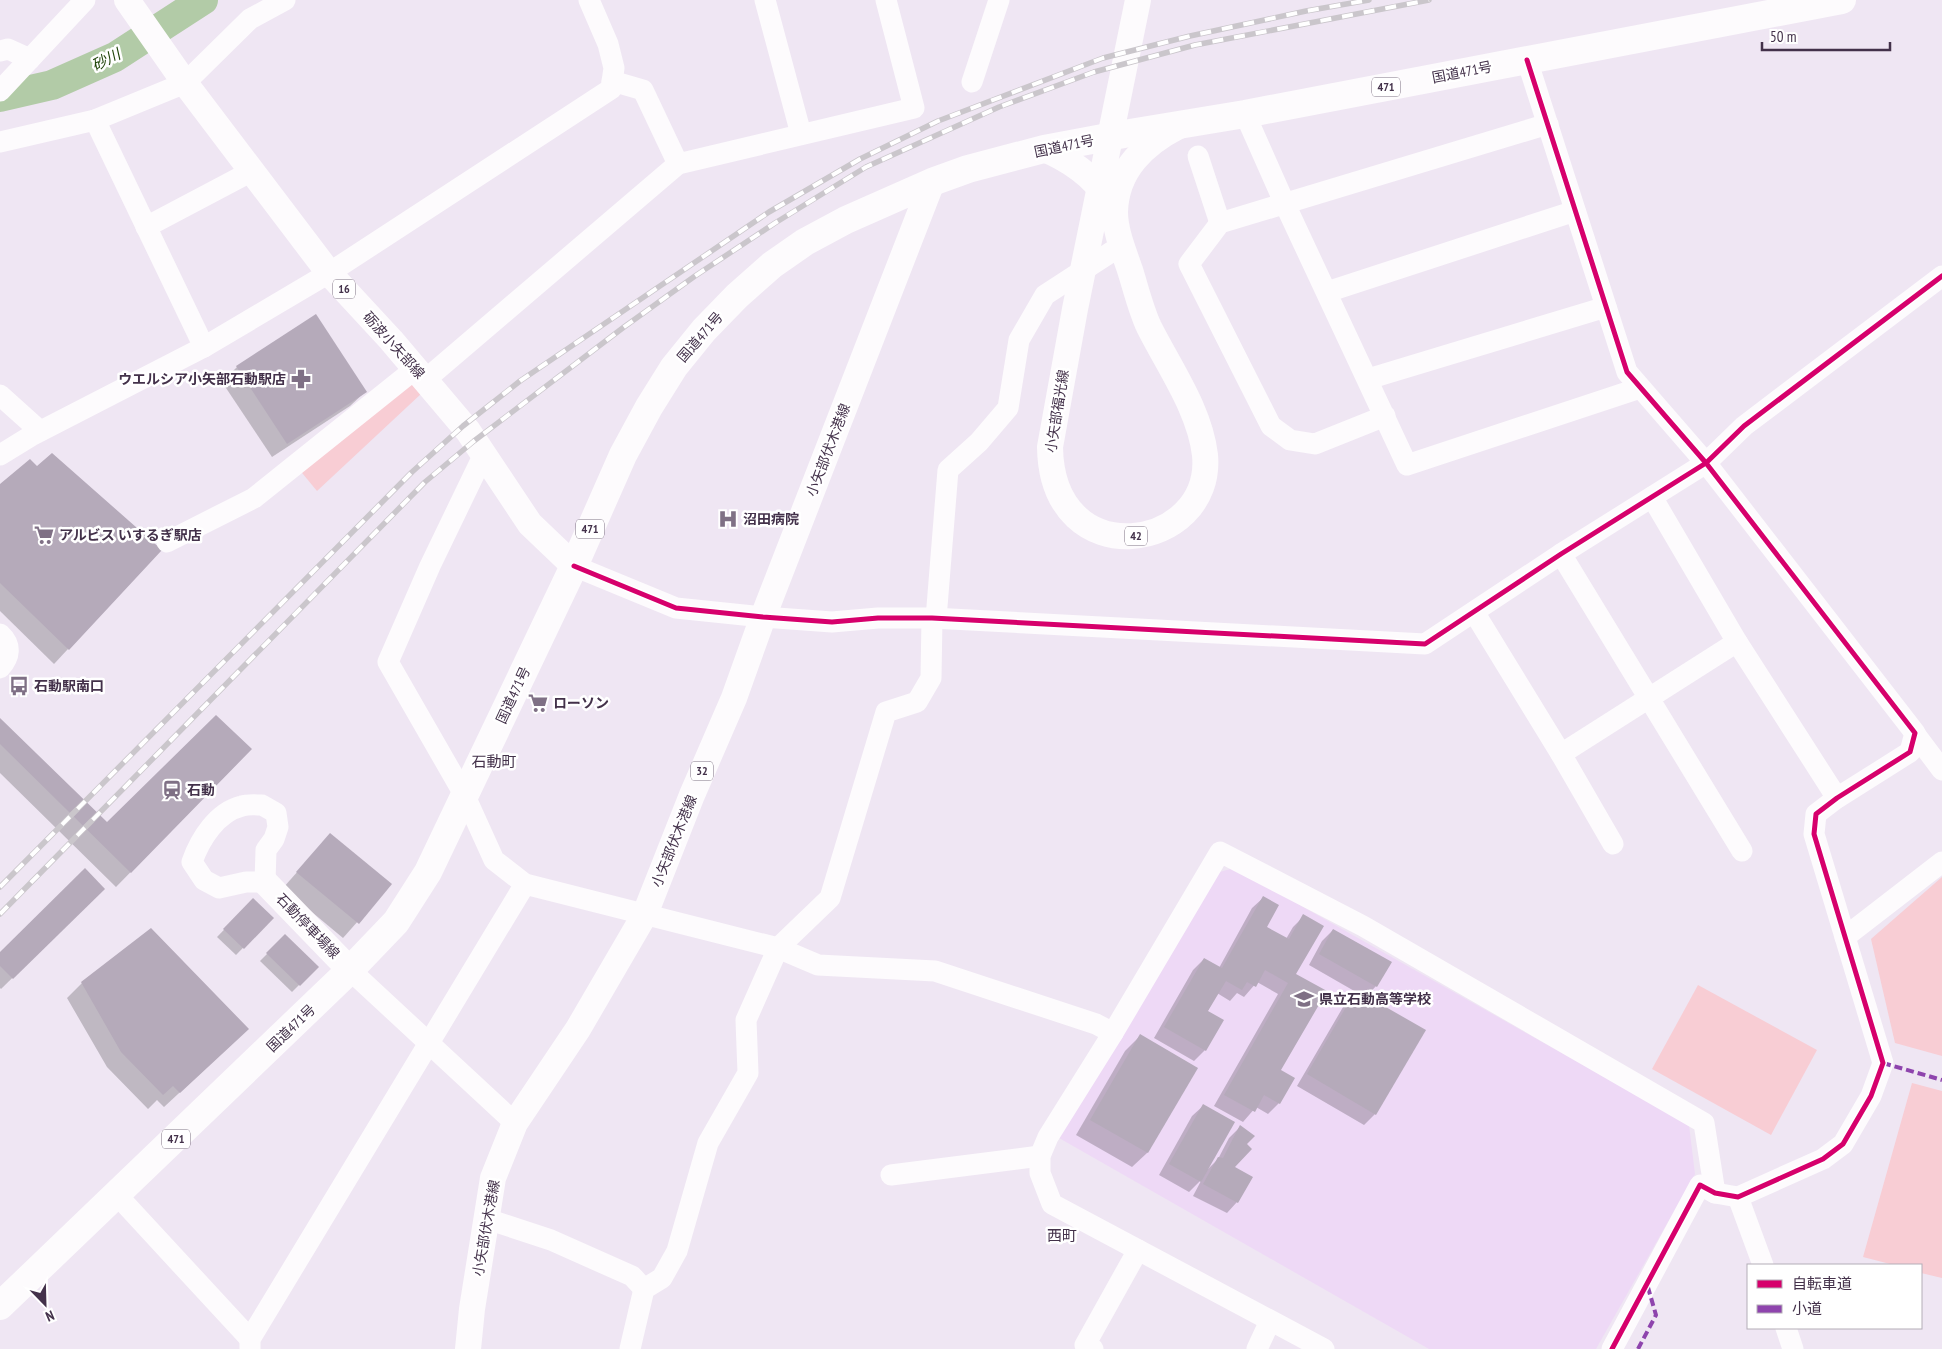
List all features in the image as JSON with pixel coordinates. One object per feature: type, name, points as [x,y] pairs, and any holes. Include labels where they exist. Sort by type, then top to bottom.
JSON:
[{"type":"highway","name":"国道471号","points":[[0,1306],[118,1195],[350,970],[396,922],[428,872],[574,566],[623,455],[649,407],[674,367],[704,330],[772,265],[806,242],[879,205],[932,182],[968,169],[1044,149],[1245,114],[1842,0]]},
{"type":"main road","name":"砺波小矢部線","points":[[127,0],[185,83],[329,273],[420,374],[468,431],[530,524],[574,566]]},
{"type":"main road","name":"小矢部福光線","points":[[1044,149],[1062,156],[1091,180],[1105,195],[1115,213],[1122,245],[1148,324],[1193,414],[1205,455],[1204,473],[1199,491],[1189,508],[1159,530],[1140,536],[1120,537],[1101,532],[1084,524],[1070,511],[1060,496],[1053,480],[1050,463],[1050,447],[1075,309],[1138,0]]},
{"type":"main road","name":"小矢部福光線","points":[[1115,213],[1120,187],[1132,161],[1143,148],[1161,135],[1183,124]]},
{"type":"main road","name":"小矢部伏木港線","points":[[468,1349],[472,1309],[493,1178],[515,1123],[578,1028],[645,914],[692,795],[734,698],[763,617],[932,182]]},
{"type":"main road","name":"石動停車場線","points":[[265,882],[350,970]]},
{"type":"street","points":[[0,90],[86,0]]},
{"type":"street","points":[[0,142],[95,120],[185,83],[250,19],[285,0]]},
{"type":"street","points":[[0,454],[40,431],[204,347],[329,273],[611,89],[614,68],[608,44],[589,0]]},
{"type":"street","points":[[765,0],[801,134]]},
{"type":"street","points":[[167,542],[254,498],[420,374],[678,164],[914,108],[886,0]]},
{"type":"street","points":[[972,82],[999,0]]},
{"type":"street","points":[[0,51],[8,49],[30,59]]},
{"type":"street","points":[[1527,60],[1627,372],[1706,463],[1942,770]]},
{"type":"street","points":[[612,81],[643,90],[678,164]]},
{"type":"street","points":[[1245,114],[1284,202],[1408,465],[1640,388]]},
{"type":"street","points":[[95,120],[204,347]]},
{"type":"street","points":[[1385,416],[1315,444],[1290,440],[1270,426],[1189,264],[1220,223],[1284,202],[1548,124]]},
{"type":"street","points":[[1198,156],[1220,223]]},
{"type":"street","points":[[146,227],[252,171]]},
{"type":"street","points":[[1326,292],[1575,211]]},
{"type":"street","points":[[630,1349],[644,1290],[662,1278],[677,1252],[708,1143],[748,1073],[746,1020],[778,948],[830,898],[886,712],[917,702],[932,678],[934,618],[948,470],[979,442],[1008,408],[1019,340],[1045,295],[1122,245]]},
{"type":"street","points":[[574,566],[676,608],[763,617],[832,622],[878,618],[934,618],[1425,644],[1561,554],[1706,463],[1744,426],[1942,276]]},
{"type":"street","points":[[1368,379],[1606,307]]},
{"type":"street","points":[[0,395],[40,431]]},
{"type":"street","points":[[484,454],[450,523],[388,662],[465,796],[494,860],[524,884],[778,948],[818,965],[935,971],[1087,1021],[1113,1033]]},
{"type":"street","points":[[1652,496],[1737,642],[1837,798]]},
{"type":"street","points":[[1561,554],[1742,851]]},
{"type":"street","points":[[1474,612],[1561,754],[1613,844]]},
{"type":"street","points":[[0,634],[6,639],[9,652],[0,668]]},
{"type":"street","points":[[1561,754],[1737,642]]},
{"type":"street","points":[[1612,1349],[1700,1185],[1716,1192],[1738,1197],[1823,1159],[1843,1144],[1871,1096],[1883,1063],[1814,834],[1816,814],[1837,798],[1910,752],[1915,734]]},
{"type":"street","points":[[262,805],[276,813],[278,826],[274,839],[266,850],[265,882],[246,882],[219,888],[204,880],[192,862],[197,847],[219,818],[242,806],[262,805]]},
{"type":"street","points":[[1324,1349],[1052,1204],[1040,1173],[1040,1156],[1048,1137],[1113,1033],[1220,852],[1363,926],[1704,1123],[1716,1192]]},
{"type":"street","points":[[1845,937],[1942,862]]},
{"type":"street","points":[[118,1195],[250,1344],[524,884]]},
{"type":"street","points":[[350,970],[515,1123]]},
{"type":"street","points":[[891,1175],[1040,1156]]},
{"type":"street","points":[[1738,1197],[1763,1264]]},
{"type":"street","points":[[487,1219],[551,1240],[632,1276],[644,1290]]},
{"type":"street","points":[[1093,1349],[1086,1345],[1138,1250]]},
{"type":"street","points":[[1257,1349],[1270,1321]]},
{"type":"street","points":[[1786,1329],[1793,1349]]},
{"type":"shaded area","points":[[411,381],[422,393],[317,491],[298,468]]},
{"type":"shaded area","name":"県立石動高等学校","points":[[1234,868],[1689,1125],[1695,1174],[1596,1349],[1429,1349],[1059,1138],[1216,873]]},
{"type":"shaded area","points":[[1942,877],[1942,1056],[1895,1043],[1871,939]]},
{"type":"shaded area","points":[[1698,985],[1817,1050],[1771,1135],[1652,1069]]},
{"type":"shaded area","points":[[1912,1083],[1942,1091],[1942,1278],[1922,1273],[1922,1264],[1890,1264],[1863,1257]]},
{"type":"building","name":"ウエルシア小矢部石動駅店","points":[[316,314],[367,392],[287,444],[236,366]]},
{"type":"building","points":[[52,453],[162,550],[69,650],[0,583],[0,484],[30,459],[37,466]]},
{"type":"building","points":[[216,715],[252,749],[131,873],[0,744],[0,718],[107,822]]},
{"type":"building","points":[[330,833],[392,884],[359,924],[296,872]]},
{"type":"building","points":[[85,868],[105,889],[13,979],[0,966],[0,952]]},
{"type":"building","points":[[1263,896],[1279,905],[1267,927],[1289,939],[1303,914],[1324,926],[1296,974],[1327,991],[1281,1070],[1295,1078],[1280,1104],[1264,1095],[1255,1112],[1224,1095],[1288,983],[1265,970],[1256,987],[1247,982],[1242,990],[1226,981],[1208,1011],[1224,1020],[1206,1051],[1164,1027],[1204,958],[1222,968]]},
{"type":"building","points":[[253,898],[274,918],[244,949],[223,929]]},
{"type":"building","points":[[151,928],[249,1029],[180,1093],[173,1086],[163,1095],[121,1052],[81,982]]},
{"type":"building","points":[[1333,929],[1392,962],[1377,987],[1319,954]]},
{"type":"building","points":[[285,934],[319,967],[300,986],[266,953]]},
{"type":"building","points":[[1356,990],[1426,1030],[1376,1115],[1307,1074]]},
{"type":"building","points":[[1140,1034],[1198,1068],[1148,1153],[1090,1120]]},
{"type":"building","points":[[1203,1104],[1235,1122],[1201,1182],[1169,1164]]},
{"type":"building","points":[[1240,1125],[1255,1136],[1247,1144],[1252,1149],[1235,1167],[1253,1177],[1238,1203],[1203,1184],[1218,1157],[1223,1158]]},
{"type":"waterway","name":"砂川","points":[[0,97],[52,85],[115,57],[203,0]]},
{"type":"railway","points":[[0,887],[412,472],[463,426],[520,381],[769,212],[860,159],[938,121],[1103,58],[1190,36],[1306,11],[1369,0]]},
{"type":"railway","points":[[0,914],[425,482],[474,441],[624,327],[695,276],[775,223],[866,167],[999,107],[1094,72],[1195,45],[1429,0]]},
{"type":"marked path","points":[[1883,1063],[1942,1080]]},
{"type":"marked path","points":[[1638,1349],[1656,1315],[1647,1284]]},
{"type":"cycle path","points":[[1527,60],[1627,372],[1706,463],[1915,733],[1910,752],[1837,798],[1816,814],[1814,834],[1883,1063],[1871,1096],[1843,1144],[1823,1159],[1738,1197],[1715,1193],[1700,1185],[1612,1349]]},
{"type":"cycle path","points":[[574,566],[676,608],[763,617],[832,622],[878,618],[932,618],[1425,644],[1561,554],[1706,463],[1744,426],[1942,276]]},
{"type":"place","name":"ウエルシア小矢部石動駅店","points":[[301,379]]},
{"type":"place","name":"沼田病院","points":[[728,519]]},
{"type":"place","name":"アルビス いするぎ駅店","points":[[44,535]]},
{"type":"place","name":"石動駅南口","points":[[19,686]]},
{"type":"place","name":"ローソン","points":[[538,703]]},
{"type":"place","name":"石動","points":[[172,790]]},
{"type":"place","name":"県立石動高等学校","points":[[1304,999]]},
{"type":"district","name":"石動町","points":[[494,762]]},
{"type":"district","name":"西町","points":[[1062,1236]]}]
